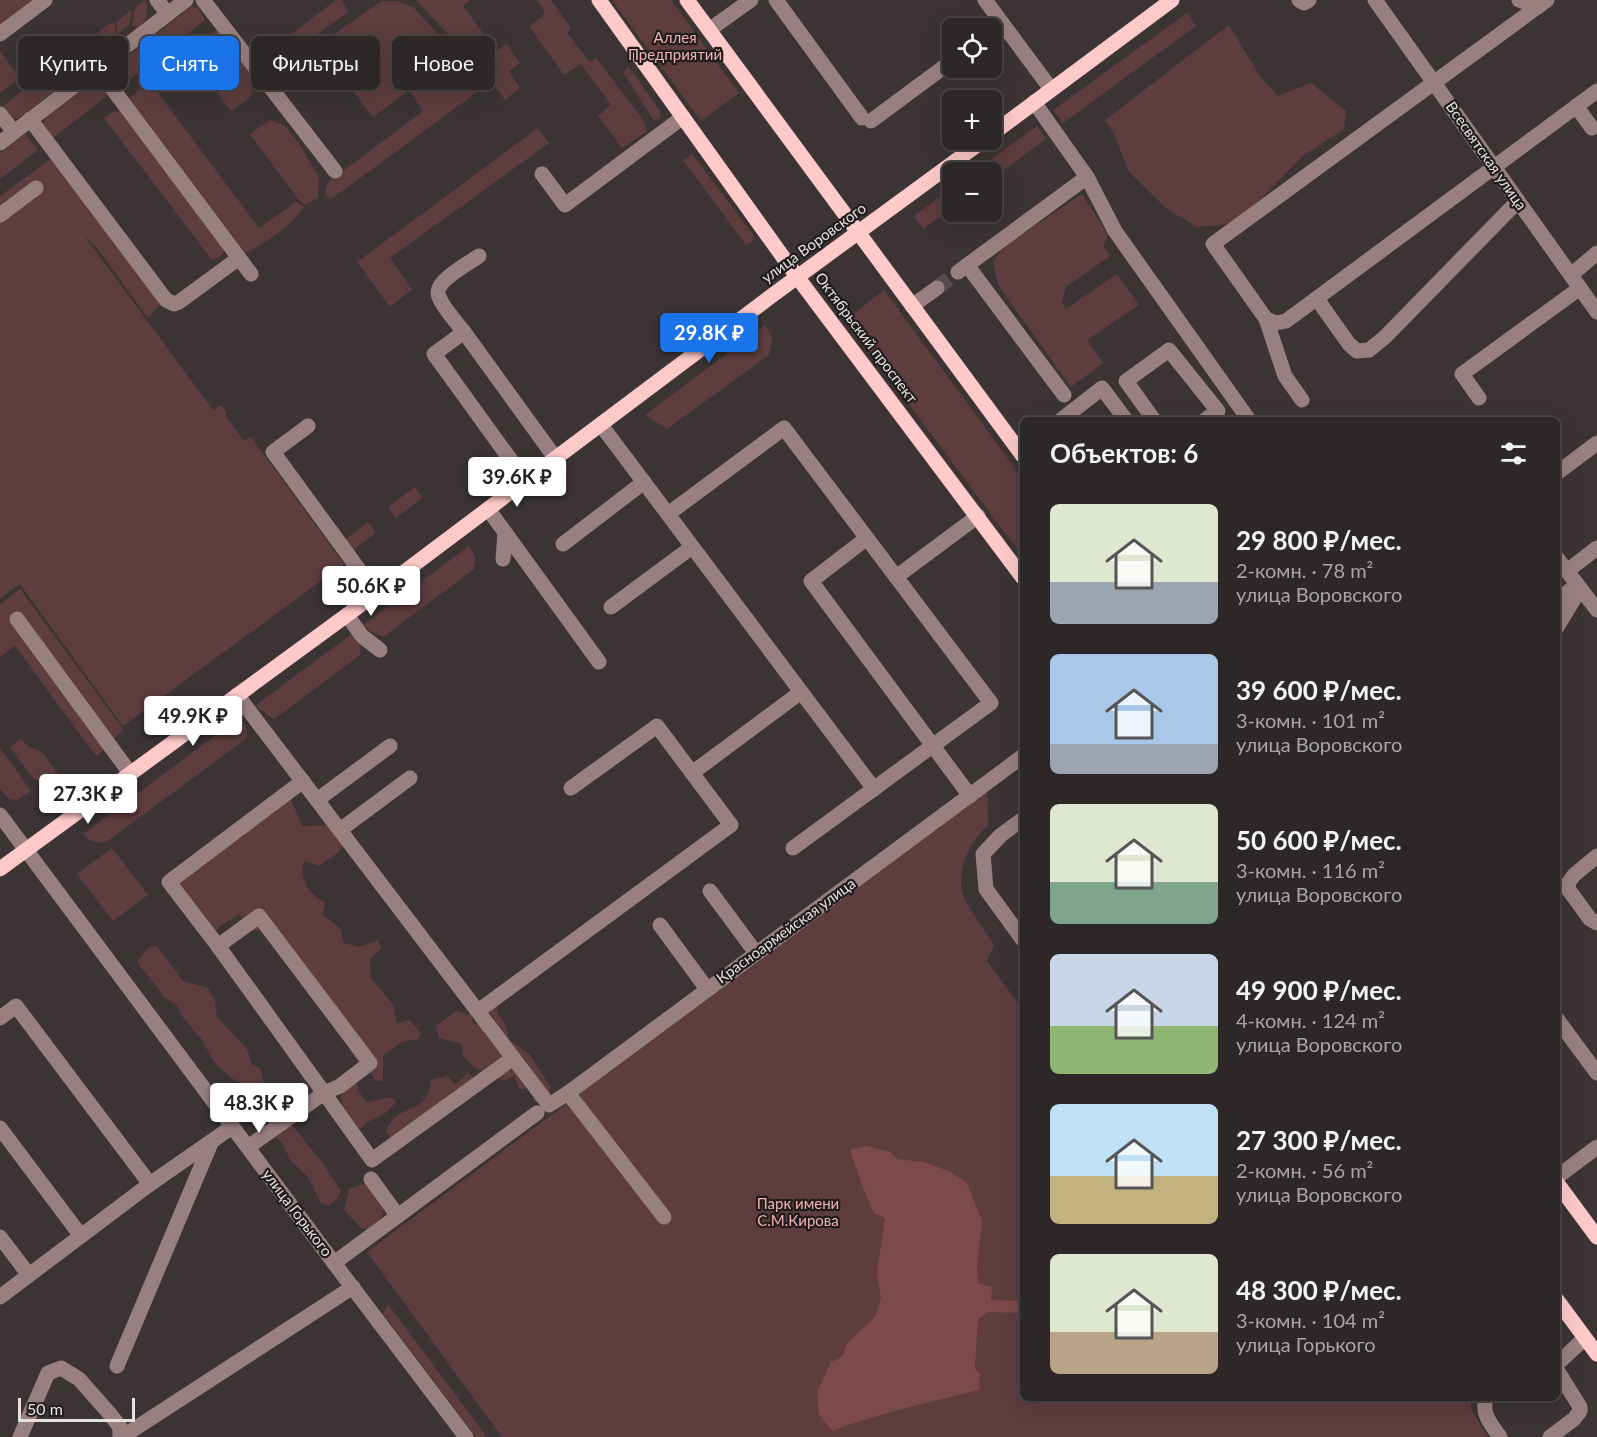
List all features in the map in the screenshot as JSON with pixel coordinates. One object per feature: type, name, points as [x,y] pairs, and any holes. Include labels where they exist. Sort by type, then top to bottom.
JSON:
[{"type":"main road","name":"Октябрьский проспект","points":[[599,0],[798,278],[1020,574]]},
{"type":"main road","points":[[687,0],[1020,452]]},
{"type":"main road","points":[[1002,126],[1172,0]]},
{"type":"main road","name":"улица Воровского","points":[[0,869],[347,615],[971,150]]},
{"type":"main road","points":[[1560,1187],[1597,1238]]},
{"type":"main road","points":[[1560,1304],[1597,1354]]},
{"type":"street","points":[[0,34],[45,0]]},
{"type":"street","points":[[157,0],[168,14]]},
{"type":"street","points":[[128,44],[186,0]]},
{"type":"street","points":[[203,0],[335,171]]},
{"type":"street","points":[[709,30],[751,0]]},
{"type":"street","points":[[776,0],[866,120],[942,68]]},
{"type":"street","points":[[985,0],[993,18]]},
{"type":"street","points":[[1299,0],[1304,3],[1309,0]]},
{"type":"street","name":"Всесвятская улица","points":[[1375,0],[1597,312]]},
{"type":"street","points":[[1519,0],[1542,3]]},
{"type":"street","points":[[1302,400],[1285,376],[1266,319],[1213,244],[1542,3]]},
{"type":"street","points":[[1002,34],[1052,89]]},
{"type":"street","points":[[0,142],[68,90]]},
{"type":"street","points":[[113,90],[251,274]]},
{"type":"street","points":[[1266,319],[1276,323],[1286,321],[1317,300],[1597,91]]},
{"type":"street","points":[[1034,102],[1087,177],[1115,231],[1247,417]]},
{"type":"street","points":[[1576,106],[1592,128]]},
{"type":"street","points":[[0,114],[14,132]]},
{"type":"street","points":[[543,174],[565,205],[683,117]]},
{"type":"street","points":[[30,119],[166,300],[174,304],[179,302],[239,258]]},
{"type":"street","points":[[1064,396],[962,268],[1087,177]]},
{"type":"street","points":[[0,215],[36,188]]},
{"type":"street","points":[[1317,300],[1349,344],[1357,351],[1369,350],[1385,337],[1518,201]]},
{"type":"street","points":[[1479,398],[1462,374],[1575,281],[1597,253]]},
{"type":"street","points":[[478,256],[441,283],[438,293],[443,304],[556,459]]},
{"type":"street","points":[[912,306],[937,288]]},
{"type":"street","points":[[464,332],[434,354],[526,481]]},
{"type":"street","points":[[1152,417],[1126,381],[1169,350],[1218,411],[1209,417]]},
{"type":"street","points":[[1064,417],[1102,388],[1124,417]]},
{"type":"street","points":[[601,425],[874,789]]},
{"type":"street","points":[[308,426],[273,453],[376,593]]},
{"type":"street","points":[[668,514],[784,428],[991,703],[793,848]]},
{"type":"street","points":[[1560,471],[1597,443]]},
{"type":"street","points":[[563,544],[644,482]]},
{"type":"street","points":[[488,509],[599,662]]},
{"type":"street","points":[[896,577],[978,516]]},
{"type":"street","points":[[503,559],[505,533]]},
{"type":"street","points":[[867,538],[811,580],[970,796]]},
{"type":"street","points":[[611,607],[692,547]]},
{"type":"street","points":[[1567,571],[1597,548]]},
{"type":"street","points":[[1560,562],[1597,610]]},
{"type":"street","points":[[1560,598],[1579,587]]},
{"type":"street","points":[[1560,622],[1579,587]]},
{"type":"street","points":[[347,615],[362,636],[380,650]]},
{"type":"street","points":[[17,619],[130,773]]},
{"type":"street","points":[[692,773],[801,692]]},
{"type":"street","points":[[237,695],[513,1058],[543,1109]]},
{"type":"street","points":[[478,1011],[731,825],[657,726],[571,788]]},
{"type":"street","points":[[317,800],[390,746]]},
{"type":"street","name":"Красноармейская улица","points":[[334,1263],[543,1109],[568,1094],[1020,758]]},
{"type":"street","points":[[340,830],[410,777]]},
{"type":"street","points":[[303,782],[169,882],[218,946],[372,1160],[513,1058]]},
{"type":"street","name":"улица Горького","points":[[0,815],[466,1437]]},
{"type":"street","points":[[1020,821],[1000,835],[983,854],[986,889],[1020,936]]},
{"type":"street","points":[[1597,856],[1574,875],[1569,882],[1568,889],[1590,919],[1597,923]]},
{"type":"street","points":[[710,891],[756,953]]},
{"type":"street","points":[[218,946],[260,916],[370,1063],[248,1147]]},
{"type":"street","points":[[660,925],[707,989]]},
{"type":"street","points":[[0,1018],[16,1006],[150,1184]]},
{"type":"street","points":[[1560,1023],[1597,1073]]},
{"type":"street","points":[[1560,1045],[1570,1037]]},
{"type":"street","points":[[568,1094],[664,1217]]},
{"type":"street","points":[[0,1297],[150,1184],[232,1127]]},
{"type":"street","points":[[0,1128],[81,1236]]},
{"type":"street","points":[[117,1366],[211,1143]]},
{"type":"street","points":[[1560,1175],[1597,1148]]},
{"type":"street","points":[[371,1179],[398,1216]]},
{"type":"street","points":[[0,1237],[29,1275]]},
{"type":"street","points":[[20,1437],[48,1372],[61,1368],[79,1379],[120,1427],[121,1437],[353,1287]]},
{"type":"street","points":[[1560,1361],[1585,1338]]},
{"type":"street","points":[[1550,1437],[1580,1412],[1580,1407],[1560,1375]]},
{"type":"street","points":[[1485,1401],[1485,1416],[1500,1437]]},
{"type":"green space","points":[[0,0],[38,0],[0,28]]},
{"type":"green space","points":[[145,0],[147,15],[138,28],[132,25],[135,7]]},
{"type":"green space","points":[[336,0],[342,0],[348,12],[315,36],[289,36]]},
{"type":"green space","points":[[416,0],[470,0],[463,6],[485,36],[450,36]]},
{"type":"green space","points":[[537,0],[551,0],[571,28],[567,33],[590,62],[596,58],[644,121],[647,131],[622,148],[598,116],[611,105],[581,64],[564,75],[529,26],[545,12]]},
{"type":"green space","name":"Аллея Предприятий","points":[[612,0],[671,0],[739,93],[701,121]]},
{"type":"green space","points":[[381,1],[397,1],[413,7],[440,36],[392,36],[392,90],[409,90],[373,117],[352,90],[380,90],[380,36],[332,36]]},
{"type":"green space","points":[[192,6],[198,8],[205,20],[185,36],[154,36]]},
{"type":"green space","points":[[132,9],[129,25],[116,35],[117,22]]},
{"type":"green space","points":[[1187,13],[1196,26],[1063,123],[1053,110]]},
{"type":"green space","points":[[115,23],[114,36],[93,36],[109,24]]},
{"type":"green space","points":[[1229,25],[1261,78],[1278,96],[1311,83],[1346,111],[1344,129],[1303,156],[1237,223],[1197,227],[1167,209],[1129,172],[1114,134],[1105,120]]},
{"type":"green space","points":[[219,28],[225,36],[209,36]]},
{"type":"green space","points":[[507,44],[520,63],[509,71],[520,88],[505,100],[495,86],[495,50]]},
{"type":"green space","points":[[140,47],[140,71],[128,81],[128,56]]},
{"type":"green space","points":[[0,51],[18,75],[18,80],[0,93]]},
{"type":"green space","points":[[239,55],[248,67],[252,90],[250,98],[231,111],[215,90],[239,90]]},
{"type":"green space","points":[[629,67],[660,111],[660,118],[654,121],[623,72]]},
{"type":"green space","points":[[140,89],[156,90],[259,228],[296,202],[304,207],[285,227],[246,253],[239,248],[127,100]]},
{"type":"green space","points":[[24,90],[56,90],[19,118],[13,118],[3,106]]},
{"type":"green space","points":[[81,90],[104,90],[108,95],[53,138],[43,126],[46,116]]},
{"type":"green space","points":[[409,90],[480,90],[330,200],[325,193],[327,183],[423,111]]},
{"type":"green space","points":[[122,111],[225,249],[220,257],[212,260],[104,118],[112,112]]},
{"type":"green space","points":[[270,120],[284,125],[300,145],[319,177],[318,198],[305,205],[298,199],[250,134]]},
{"type":"green space","points":[[1037,126],[1046,139],[1002,172],[1002,162],[988,162]]},
{"type":"green space","points":[[538,128],[549,143],[390,258],[412,289],[390,307],[357,262]]},
{"type":"green space","points":[[25,134],[38,150],[0,179],[0,153]]},
{"type":"green space","points":[[692,154],[754,236],[753,241],[746,245],[683,160]]},
{"type":"green space","points":[[53,157],[155,290],[160,305],[148,318],[100,252],[83,234],[213,410],[221,405],[227,414],[225,415],[244,441],[251,437],[344,564],[123,726],[20,584],[0,598],[0,196]]},
{"type":"green space","points":[[1082,194],[1108,235],[1103,246],[1110,256],[1066,287],[1062,303],[1066,309],[1117,274],[1139,305],[1087,340],[1103,363],[1071,387],[998,285],[993,261],[1007,244]]},
{"type":"green space","points":[[942,195],[942,215],[923,229],[914,216]]},
{"type":"green space","points":[[884,290],[1020,475],[1020,553],[846,320]]},
{"type":"green space","points":[[765,325],[772,339],[769,355],[667,429],[645,415]]},
{"type":"green space","points":[[415,487],[422,498],[396,518],[388,507]]},
{"type":"green space","points":[[368,522],[376,533],[351,551],[343,541]]},
{"type":"green space","points":[[469,546],[476,559],[474,569],[383,637],[363,625]]},
{"type":"green space","points":[[20,589],[123,729],[96,756],[15,646],[0,657],[0,604]]},
{"type":"green space","points":[[353,633],[361,645],[360,655],[274,719],[255,706]]},
{"type":"green space","points":[[240,717],[246,725],[247,738],[105,843],[91,841],[83,834]]},
{"type":"green space","points":[[21,739],[28,746],[42,752],[59,775],[46,783],[40,783],[33,778],[10,747]]},
{"type":"green space","points":[[0,748],[31,791],[17,800],[9,799],[0,789]]},
{"type":"green space","points":[[290,788],[293,804],[302,826],[331,825],[347,835],[339,852],[319,866],[304,861],[303,874],[306,885],[325,903],[323,915],[340,928],[344,943],[359,947],[378,940],[381,948],[370,960],[371,978],[394,1006],[397,1023],[409,1020],[421,1033],[418,1039],[404,1041],[383,1055],[383,1081],[375,1080],[370,1071],[361,1066],[350,1051],[357,1037],[328,1008],[330,997],[324,993],[307,995],[304,969],[285,953],[273,948],[271,934],[260,930],[248,931],[240,914],[219,927],[209,939],[195,930],[195,912],[177,883]]},
{"type":"green space","name":"Парк имени С.М.Кирова","points":[[987,792],[988,825],[970,848],[962,868],[961,888],[970,909],[994,945],[987,961],[1020,1006],[1020,1401],[1471,1401],[1471,1409],[1488,1437],[502,1437],[367,1252],[757,963],[842,895]]},
{"type":"green space","points":[[112,848],[148,895],[113,921],[77,874]]},
{"type":"green space","points":[[156,945],[184,982],[207,987],[215,1000],[217,1017],[247,1049],[252,1064],[260,1068],[267,1094],[261,1105],[253,1102],[246,1086],[231,1078],[214,1062],[201,1038],[184,1019],[176,1004],[163,997],[137,962],[147,949]]},
{"type":"green space","points":[[497,1003],[497,1013],[505,1023],[509,1039],[530,1055],[551,1088],[544,1102],[534,1102],[531,1088],[519,1089],[514,1076],[503,1081],[474,1067],[463,1056],[462,1044],[439,1038],[436,1026],[456,1011],[471,1015],[473,1023],[486,1028],[494,1018],[489,1013],[492,1004]]},
{"type":"green space","points":[[468,1073],[477,1081],[393,1141],[386,1132],[391,1122],[424,1100],[429,1092],[431,1080],[448,1076],[455,1084]]},
{"type":"green space","points":[[357,1081],[358,1091],[367,1102],[390,1097],[396,1101],[387,1112],[365,1124],[361,1129],[351,1122],[337,1124],[343,1111],[340,1086]]},
{"type":"green space","points":[[292,1107],[292,1125],[322,1162],[341,1191],[337,1199],[328,1206],[321,1203],[308,1177],[291,1161],[282,1143],[273,1135],[269,1124],[282,1109]]},
{"type":"green space","points":[[366,1183],[386,1197],[380,1228],[362,1229],[344,1210],[349,1189]]},
{"type":"green space","points":[[388,1304],[487,1437],[476,1437],[383,1314]]},
{"type":"shaded area","points":[[866,1146],[890,1152],[897,1159],[923,1162],[949,1171],[967,1183],[982,1221],[977,1265],[978,1283],[992,1287],[991,1300],[1020,1301],[1020,1313],[988,1312],[978,1319],[975,1368],[980,1375],[979,1390],[886,1413],[832,1431],[819,1414],[817,1392],[831,1362],[842,1357],[847,1343],[875,1317],[881,1298],[877,1273],[885,1218],[874,1213],[850,1150]]},
{"type":"tunnel","points":[[937,288],[958,272]]}]
